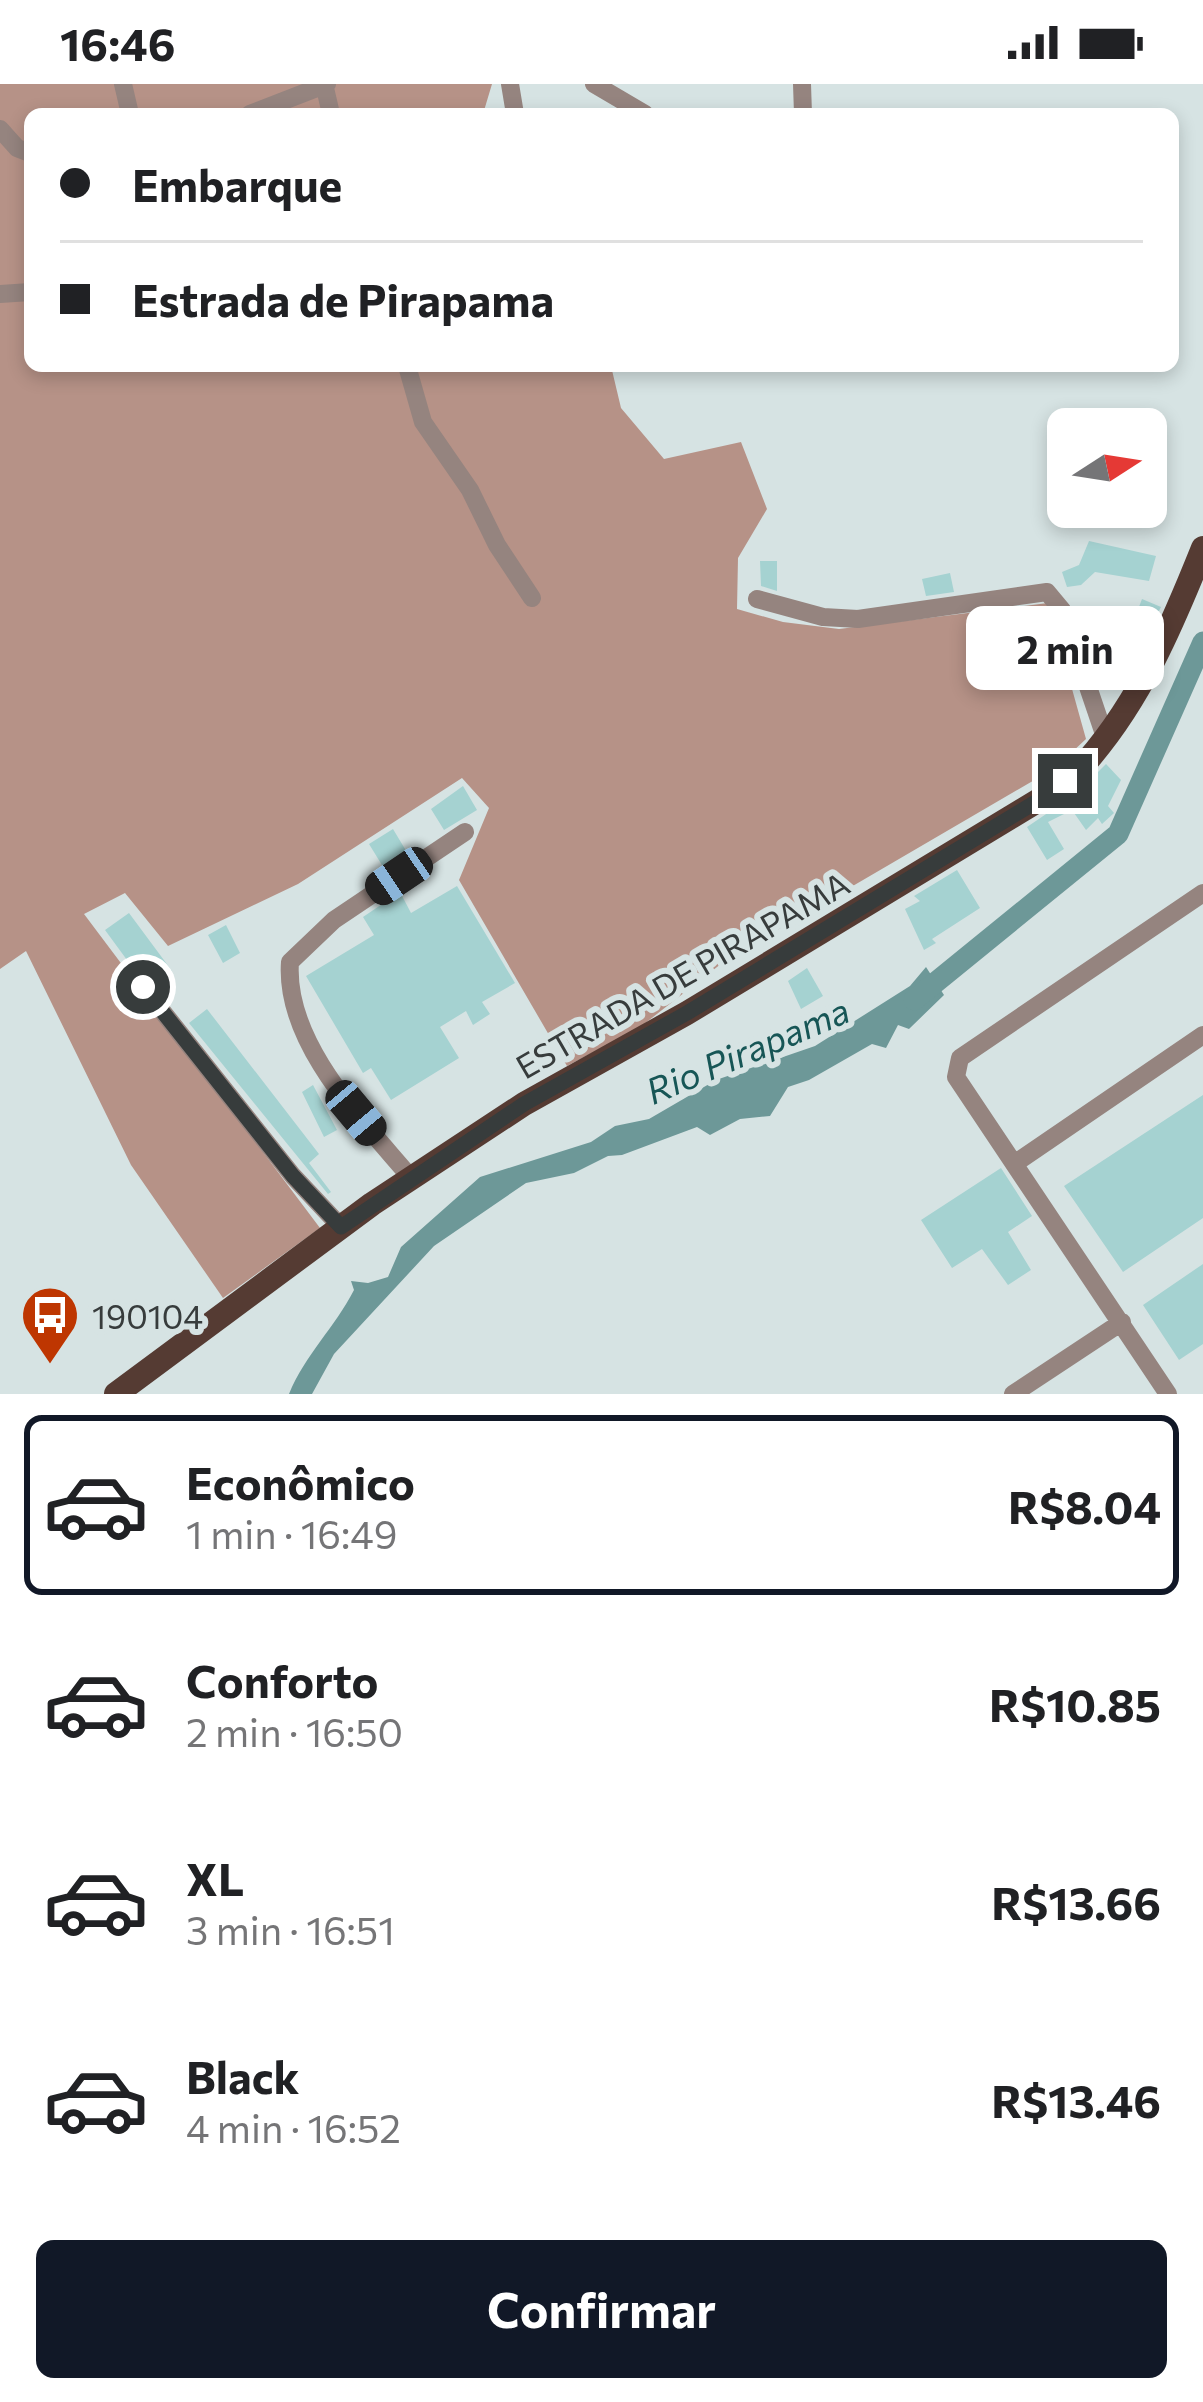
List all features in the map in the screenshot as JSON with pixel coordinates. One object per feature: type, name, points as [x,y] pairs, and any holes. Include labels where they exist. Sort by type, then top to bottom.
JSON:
[{"type":"main road","name":"ESTRADA DE PIRAPAMA","points":[[116,1394],[341,1227],[524,1104],[687,1013],[1044,797],[1085,764],[1159,654],[1203,548]]},
{"type":"street","points":[[594,84],[631,108]]},
{"type":"street","points":[[266,108],[326,86]]},
{"type":"street","points":[[0,129],[24,150]]},
{"type":"street","points":[[409,372],[423,422],[470,490],[496,545],[532,598]]},
{"type":"street","points":[[757,598],[823,617],[858,620],[1047,592],[1062,610],[1105,737]]},
{"type":"street","points":[[410,1178],[329,1081],[296,1010],[290,962],[334,920],[465,832]]},
{"type":"street","points":[[1168,1394],[956,1077],[960,1058],[1203,893]]},
{"type":"street","points":[[143,987],[293,1176],[341,1227]]},
{"type":"street","points":[[1014,1164],[1203,1035]]},
{"type":"street","points":[[1013,1394],[1122,1322]]},
{"type":"shaded area","points":[[0,84],[492,84],[485,108],[24,108],[24,372],[612,372],[621,408],[664,459],[741,442],[767,509],[738,558],[737,609],[783,622],[839,629],[1048,603],[1086,739],[1055,768],[726,960],[639,1028],[567,1066],[459,880],[489,808],[462,778],[298,884],[168,946],[125,893],[84,914],[320,1228],[223,1298],[131,1165],[26,951],[0,969]]},
{"type":"water","points":[[926,967],[944,995],[909,1029],[898,1025],[886,1048],[872,1044],[788,1087],[770,1116],[740,1119],[710,1135],[697,1127],[608,1156],[574,1173],[526,1183],[434,1246],[334,1354],[312,1394],[289,1394],[354,1290],[351,1281],[368,1283],[388,1277],[401,1247],[480,1177],[591,1142],[615,1126],[649,1119],[716,1080],[815,1046],[910,986]]},
{"type":"building","points":[[1089,541],[1156,556],[1149,581],[1095,572],[1081,585],[1067,587],[1062,572],[1079,565]]},
{"type":"building","points":[[760,561],[777,561],[777,591],[761,586]]},
{"type":"building","points":[[950,573],[954,592],[926,596],[922,579]]},
{"type":"building","points":[[1142,599],[1161,607],[1147,634],[1132,625]]},
{"type":"building","points":[[1106,764],[1121,780],[1108,806],[1114,813],[1102,824],[1098,818],[1086,830],[1072,810],[1048,822],[1064,849],[1047,860],[1027,827],[1077,793]]},
{"type":"building","points":[[463,786],[477,810],[444,830],[431,809]]},
{"type":"building","points":[[393,829],[408,854],[385,870],[369,844]]},
{"type":"building","points":[[957,870],[980,908],[932,939],[936,943],[924,950],[905,909],[920,901],[914,896]]},
{"type":"building","points":[[457,886],[515,983],[482,1002],[490,1014],[473,1025],[466,1011],[440,1027],[459,1058],[391,1100],[371,1068],[363,1073],[306,976],[374,935],[363,917],[400,892],[411,913]]},
{"type":"building","points":[[129,913],[172,971],[156,982],[149,975],[138,975],[105,930]]},
{"type":"building","points":[[226,925],[240,953],[223,963],[208,935]]},
{"type":"building","points":[[807,968],[823,996],[801,1009],[788,981]]},
{"type":"building","points":[[207,1009],[319,1154],[309,1163],[331,1192],[328,1194],[189,1023]]},
{"type":"building","points":[[313,1085],[337,1130],[324,1137],[302,1092]]},
{"type":"building","points":[[1203,1095],[1203,1218],[1123,1272],[1064,1186]]},
{"type":"building","points":[[1001,1168],[1032,1216],[1008,1232],[1031,1270],[1008,1285],[982,1249],[952,1268],[921,1220]]},
{"type":"building","points":[[1203,1264],[1203,1344],[1179,1360],[1143,1305]]},
{"type":"waterway","name":"Rio Pirapama","points":[[914,1000],[1118,834],[1203,642]]},
{"type":"place","name":"190104","points":[[50,1366]]},
{"type":"route","points":[[143,987],[293,1176],[341,1227],[524,1104],[687,1013],[1065,781]]}]
